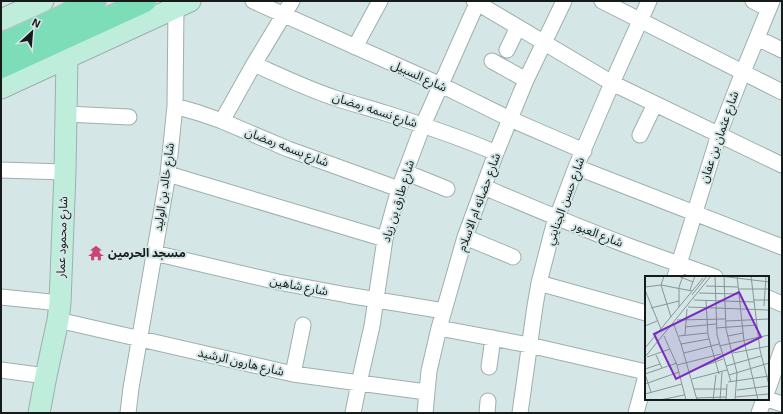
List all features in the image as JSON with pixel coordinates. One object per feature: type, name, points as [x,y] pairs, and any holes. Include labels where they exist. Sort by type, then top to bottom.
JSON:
[{"type":"main road","points":[[1,45],[95,1]]},
{"type":"main road","points":[[1,67],[145,1]]},
{"type":"street","points":[[1,20],[43,1]]},
{"type":"street","name":"شارع السبيل","points":[[253,1],[441,85],[510,119],[584,151]]},
{"type":"street","points":[[222,121],[292,1]]},
{"type":"street","points":[[355,47],[380,1]]},
{"type":"street","name":"شارع حضانه ام الاسلام","points":[[425,413],[429,371],[439,328],[466,237],[496,153],[526,80],[564,1]]},
{"type":"street","points":[[602,1],[782,92]]},
{"type":"street","name":"شارع حسن الجنايني","points":[[520,413],[539,283],[553,228],[576,167],[649,1]]},
{"type":"street","points":[[753,1],[770,5]]},
{"type":"street","points":[[477,2],[612,83],[782,165]]},
{"type":"street","name":"شارع طارق بن زياد","points":[[353,413],[372,326],[385,239],[399,189],[423,125],[477,2]]},
{"type":"street","points":[[1,10],[21,3]]},
{"type":"street","points":[[1,88],[183,4]]},
{"type":"street","name":"شارع خالد بن الوليد","points":[[132,412],[140,339],[168,174],[183,4]]},
{"type":"street","name":"شارع عثمان بن عفان","points":[[677,270],[719,134],[770,5]]},
{"type":"street","points":[[507,50],[518,27]]},
{"type":"street","points":[[757,38],[782,50]]},
{"type":"street","name":"شارع محمود عمار","points":[[40,413],[59,312],[65,172],[67,58]]},
{"type":"street","points":[[492,61],[526,80]]},
{"type":"street","name":"شارع نسمه رمضان","points":[[254,64],[291,81],[338,99],[423,125],[478,144],[496,153]]},
{"type":"street","points":[[640,135],[655,104]]},
{"type":"street","name":"شارع بسمه رمضان","points":[[175,106],[222,121],[288,149],[399,189]]},
{"type":"street","points":[[66,114],[129,117]]},
{"type":"street","points":[[576,167],[782,247]]},
{"type":"street","points":[[1,170],[65,172]]},
{"type":"street","points":[[405,172],[447,189]]},
{"type":"street","points":[[168,174],[385,239]]},
{"type":"street","name":"شارع العبور","points":[[484,187],[635,249],[677,270],[710,276]]},
{"type":"street","points":[[466,237],[513,257]]},
{"type":"street","name":"شارع شاهين","points":[[154,253],[278,282],[347,296],[444,311]]},
{"type":"street","points":[[539,283],[645,313]]},
{"type":"street","name":"شارع هارون الرشيد","points":[[1,296],[59,312],[140,339],[293,374],[426,392]]},
{"type":"street","points":[[769,298],[782,304]]},
{"type":"street","points":[[293,374],[303,325]]},
{"type":"street","points":[[439,328],[529,345],[645,372]]},
{"type":"street","points":[[489,367],[493,338]]},
{"type":"street","points":[[769,386],[782,349]]},
{"type":"street","points":[[1,370],[46,376]]},
{"type":"street","points":[[636,413],[645,380]]},
{"type":"street","points":[[759,413],[766,400]]},
{"type":"street","points":[[769,400],[782,404]]},
{"type":"place","name":"مسجد الحرمين","points":[[96,253]]}]
